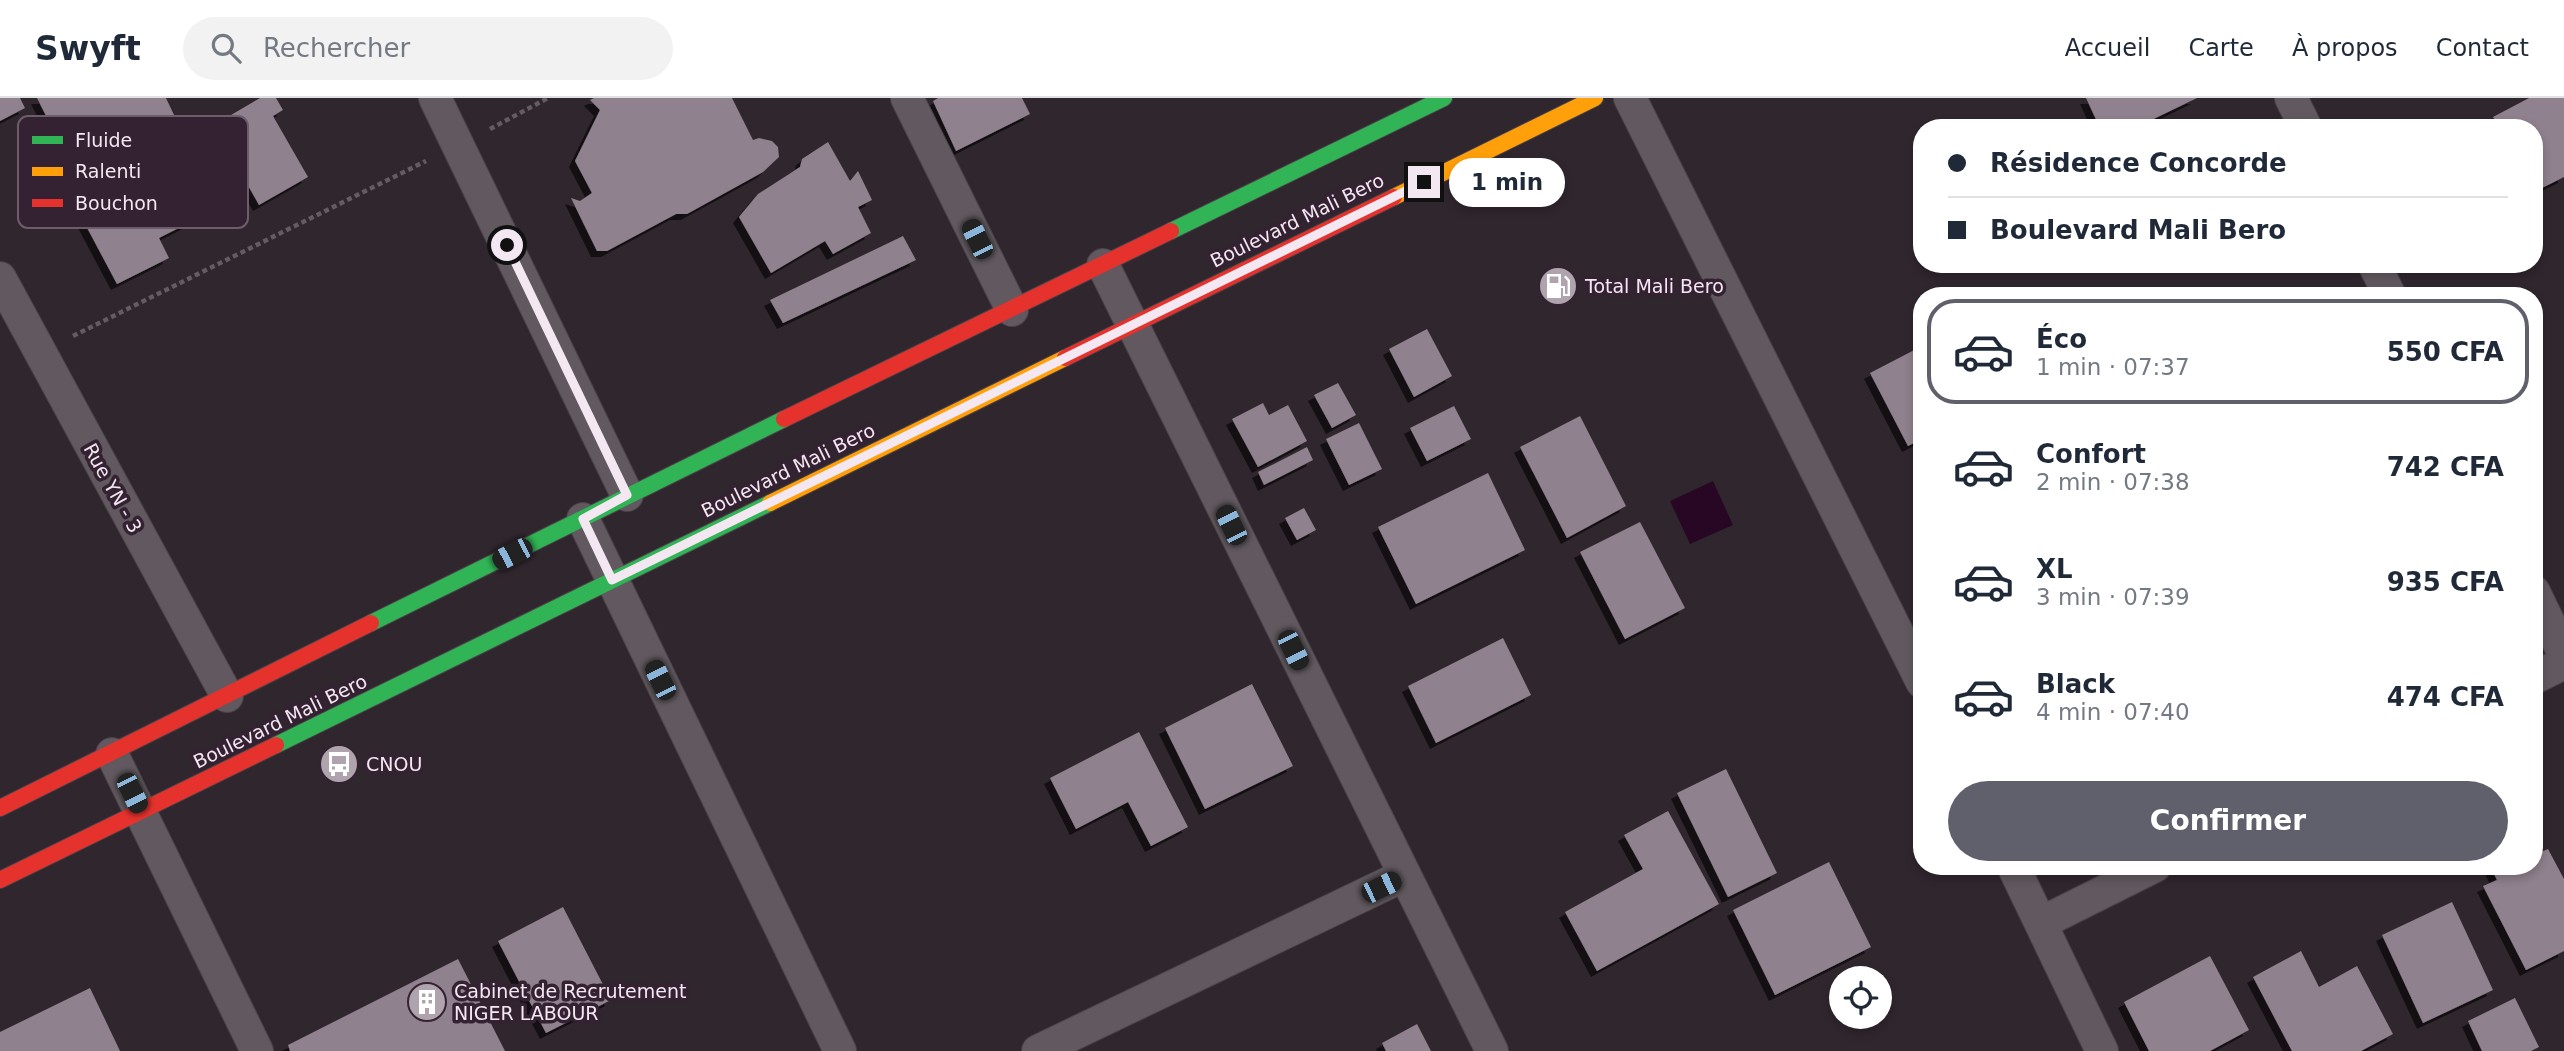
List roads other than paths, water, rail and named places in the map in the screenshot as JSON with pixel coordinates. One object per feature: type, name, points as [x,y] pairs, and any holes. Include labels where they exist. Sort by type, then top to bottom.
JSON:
[{"type":"main road","name":"Boulevard Mali Bero","points":[[0,880],[1595,98]]},
{"type":"main road","points":[[0,808],[627,495],[1012,310],[1429,101]]},
{"type":"street","points":[[435,98],[627,495]]},
{"type":"street","points":[[907,98],[1012,310]]},
{"type":"street","points":[[1630,98],[1911,634]]},
{"type":"street","points":[[2291,98],[2302,119]]},
{"type":"street","points":[[1103,265],[1492,1051]]},
{"type":"street","name":"Rue YN - 3","points":[[0,278],[227,696]]},
{"type":"street","points":[[583,519],[840,1051]]},
{"type":"street","points":[[2543,611],[2564,654]]},
{"type":"street","points":[[2543,674],[2564,663]]},
{"type":"street","points":[[112,754],[257,1051]]},
{"type":"street","points":[[1038,1051],[1405,875]]},
{"type":"street","points":[[2017,875],[2102,1051]]},
{"type":"street","points":[[2041,923],[2137,875]]},
{"type":"place","name":"Total Mali Bero","points":[[1558,286]]},
{"type":"place","name":"CNOU","points":[[339,764]]},
{"type":"place","name":"Cabinet de Recrutement NIGER LABOUR","points":[[427,1002]]}]
